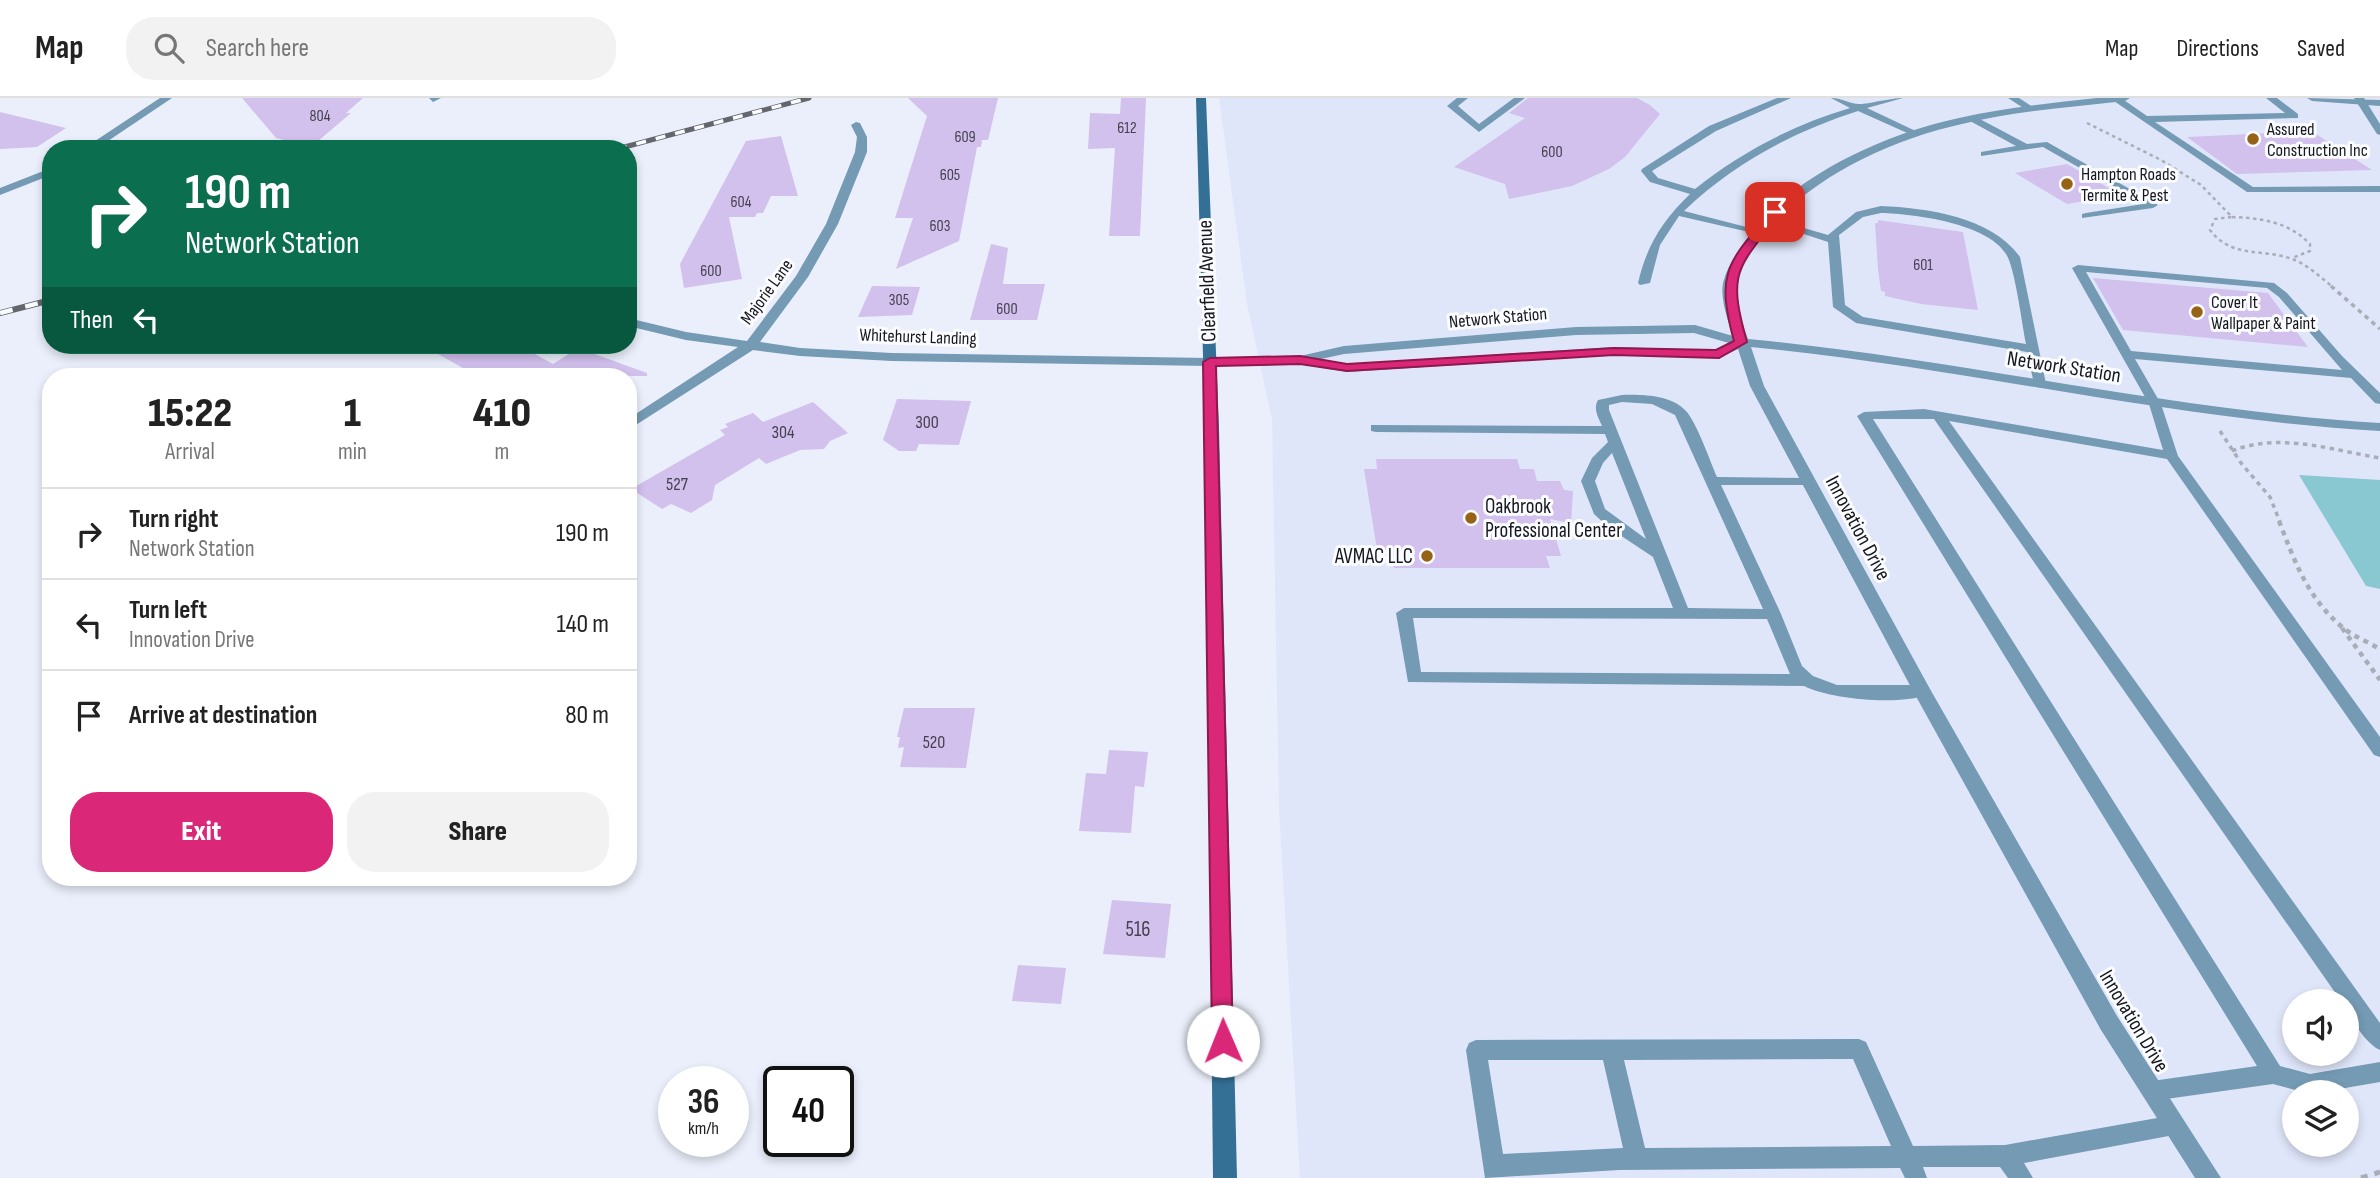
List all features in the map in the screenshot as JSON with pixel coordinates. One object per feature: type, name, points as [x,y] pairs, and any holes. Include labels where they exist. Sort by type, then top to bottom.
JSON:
[{"type":"street","points":[[102,140],[167,98]]},
{"type":"street","name":"Clearfield Avenue","points":[[1201,98],[1210,362],[1225,1178]]},
{"type":"street","name":"Innovation Drive","points":[[2125,98],[2032,108],[1973,118],[1917,134],[1856,159],[1810,184],[1763,227],[1741,254],[1729,285],[1733,315],[1758,386],[1808,481],[1922,691],[2109,1023],[2209,1178]]},
{"type":"street","points":[[2312,98],[2380,103]]},
{"type":"street","name":"Majorie Lane","points":[[637,420],[751,345],[802,277],[832,224],[861,152],[862,137],[856,125]]},
{"type":"street","points":[[0,192],[42,175]]},
{"type":"street","name":"Whitehurst Landing","points":[[637,324],[686,336],[800,352],[892,357],[1210,362]]},
{"type":"street","name":"Network Station","points":[[1300,360],[1344,350],[1576,331],[1695,329],[1741,342],[1819,348],[2155,404],[2257,418],[2380,428]]},
{"type":"street","name":"Network Station","points":[[1210,362],[1300,360],[1347,368],[1614,351],[1719,354],[1741,342]]},
{"type":"lane","points":[[1463,98],[1452,106],[1479,129],[1520,98]]},
{"type":"lane","points":[[1696,193],[1654,180],[1646,171],[1681,145],[1748,112],[1786,98]]},
{"type":"lane","points":[[1836,98],[1917,134]]},
{"type":"lane","points":[[1644,283],[1651,249],[1663,227],[1696,193],[1733,165],[1767,146],[1860,108],[1898,98]]},
{"type":"lane","points":[[2013,98],[2032,108]]},
{"type":"lane","points":[[2146,119],[2295,116],[2271,98]]},
{"type":"lane","points":[[2116,99],[2251,190],[2380,189]]},
{"type":"lane","points":[[2361,100],[2377,121],[2380,132]]},
{"type":"lane","points":[[1973,118],[2025,147]]},
{"type":"lane","points":[[1985,154],[2044,144],[2153,205],[2086,216]]},
{"type":"lane","points":[[2033,349],[1860,320],[1847,314],[1839,307],[1833,234],[1867,211],[1882,209],[1944,218],[1993,235],[2006,245],[2014,257],[2033,349],[2040,384]]},
{"type":"lane","points":[[1677,212],[1833,240]]},
{"type":"lane","points":[[2380,400],[2283,295],[2270,285],[2078,268],[2155,404],[2171,456],[2380,750]]},
{"type":"lane","points":[[2126,354],[2355,375]]},
{"type":"lane","points":[[1682,612],[1602,410],[1603,403],[1613,399],[1655,400],[1672,405],[1681,413],[1773,614],[1796,671],[1811,684],[1833,691],[1922,691]]},
{"type":"lane","points":[[2171,456],[1924,413],[1864,416],[2273,1074]]},
{"type":"lane","points":[[1938,416],[2380,1040]]},
{"type":"lane","points":[[1376,428],[1612,437]]},
{"type":"lane","points":[[1612,437],[1588,481],[1598,511],[1659,555]]},
{"type":"lane","points":[[1712,481],[1808,481]]},
{"type":"lane","points":[[1773,614],[1404,613],[1414,678],[1807,680]]},
{"type":"lane","points":[[1916,1178],[1908,1156],[1859,1049],[1476,1050],[1495,1171],[1637,1159],[1908,1156],[2005,1156],[2174,1125]]},
{"type":"lane","points":[[1611,1050],[1637,1159]]},
{"type":"lane","points":[[2152,1091],[2273,1074],[2310,1084],[2380,1072]]},
{"type":"lane","points":[[2005,1156],[2022,1178]]},
{"type":"path","points":[[2055,106],[2183,173],[2213,195],[2232,217]]},
{"type":"path","points":[[2232,217],[2274,223],[2303,236],[2310,244],[2310,251],[2304,256],[2292,258],[2265,257],[2236,249],[2211,234],[2210,226],[2215,219],[2232,217]]},
{"type":"path","points":[[2292,258],[2366,314],[2380,329]]},
{"type":"path","points":[[2380,457],[2268,443],[2248,444],[2232,451],[2270,498],[2304,583],[2340,625],[2380,680]]},
{"type":"path","points":[[2340,625],[2380,649]]},
{"type":"path","points":[[2361,1178],[2380,1172]]},
{"type":"shaded area","points":[[1219,98],[2380,98],[2380,1178],[1300,1178],[1279,808],[1272,419],[1247,304]]},
{"type":"water","points":[[2299,475],[2380,480],[2380,589],[2366,586]]},
{"type":"building","points":[[242,98],[363,98],[346,113],[351,113],[319,140],[276,138]]},
{"type":"building","points":[[908,98],[998,98],[988,140],[982,140],[981,147],[977,147],[959,241],[896,269],[913,218],[895,218],[927,116]]},
{"type":"building","points":[[1121,98],[1146,98],[1140,236],[1109,236],[1115,148],[1088,149],[1090,113],[1120,114]]},
{"type":"building","points":[[1528,98],[1637,98],[1660,114],[1625,157],[1609,169],[1572,186],[1509,199],[1505,184],[1454,167],[1525,118],[1509,113]]},
{"type":"building","points":[[0,112],[66,128],[48,140],[42,140],[42,144],[37,147],[0,149]]},
{"type":"building","points":[[2292,132],[2316,134],[2372,170],[2237,174],[2187,137]]},
{"type":"building","points":[[781,136],[798,196],[771,196],[763,213],[757,213],[755,217],[729,217],[742,279],[684,288],[680,264],[746,141]]},
{"type":"building","name":"Hampton Roads Termite & Pest","points":[[2067,164],[2121,195],[2067,204],[2015,173]]},
{"type":"building","points":[[1878,220],[1963,232],[1978,310],[1921,304],[1885,296],[1885,292],[1881,291],[1878,270],[1875,223],[1878,223]]},
{"type":"building","points":[[991,244],[1008,248],[1003,284],[1045,284],[1037,320],[970,320]]},
{"type":"building","name":"Cover It Wallpaper & Paint","points":[[2093,278],[2268,293],[2308,347],[2123,330]]},
{"type":"building","points":[[872,286],[920,287],[912,315],[858,317]]},
{"type":"building","points":[[438,354],[535,354],[553,364],[569,354],[595,354],[633,368],[463,368]]},
{"type":"building","points":[[637,369],[647,373],[647,376],[637,376]]},
{"type":"building","points":[[897,399],[971,401],[959,445],[919,444],[916,451],[899,451],[883,440]]},
{"type":"building","points":[[813,402],[848,433],[830,441],[824,449],[800,450],[766,464],[759,458],[715,485],[712,500],[691,513],[671,504],[662,509],[637,493],[637,486],[725,435],[720,430],[728,427],[725,424],[753,413],[763,422]]},
{"type":"building","name":"Oakbrook Professional Center","points":[[1376,459],[1517,459],[1520,469],[1534,469],[1537,481],[1560,481],[1564,490],[1573,491],[1571,523],[1550,519],[1561,556],[1546,556],[1550,568],[1394,568],[1392,556],[1378,556],[1364,469],[1377,469]]},
{"type":"building","points":[[904,708],[975,708],[966,768],[900,767],[904,747],[898,748],[900,737],[897,737]]},
{"type":"building","points":[[1109,750],[1148,752],[1144,787],[1135,786],[1131,833],[1079,831],[1086,773],[1106,774]]},
{"type":"building","points":[[1112,900],[1171,904],[1165,958],[1103,954]]},
{"type":"building","points":[[1018,965],[1066,968],[1061,1004],[1012,1001]]},
{"type":"railway","points":[[637,144],[809,98]]},
{"type":"railway","points":[[0,313],[42,302]]},
{"type":"place","name":"Assured Construction Inc","points":[[2253,139]]},
{"type":"place","name":"Hampton Roads Termite & Pest","points":[[2067,184]]},
{"type":"place","name":"Cover It Wallpaper & Paint","points":[[2197,312]]},
{"type":"place","name":"Oakbrook Professional Center","points":[[1471,518]]},
{"type":"place","name":"AVMAC LLC","points":[[1427,556]]},
{"type":"route","points":[[1223,1041],[1210,362],[1300,360],[1347,368],[1614,351],[1719,354],[1741,342],[1733,315],[1729,285],[1741,254],[1775,212]]}]
